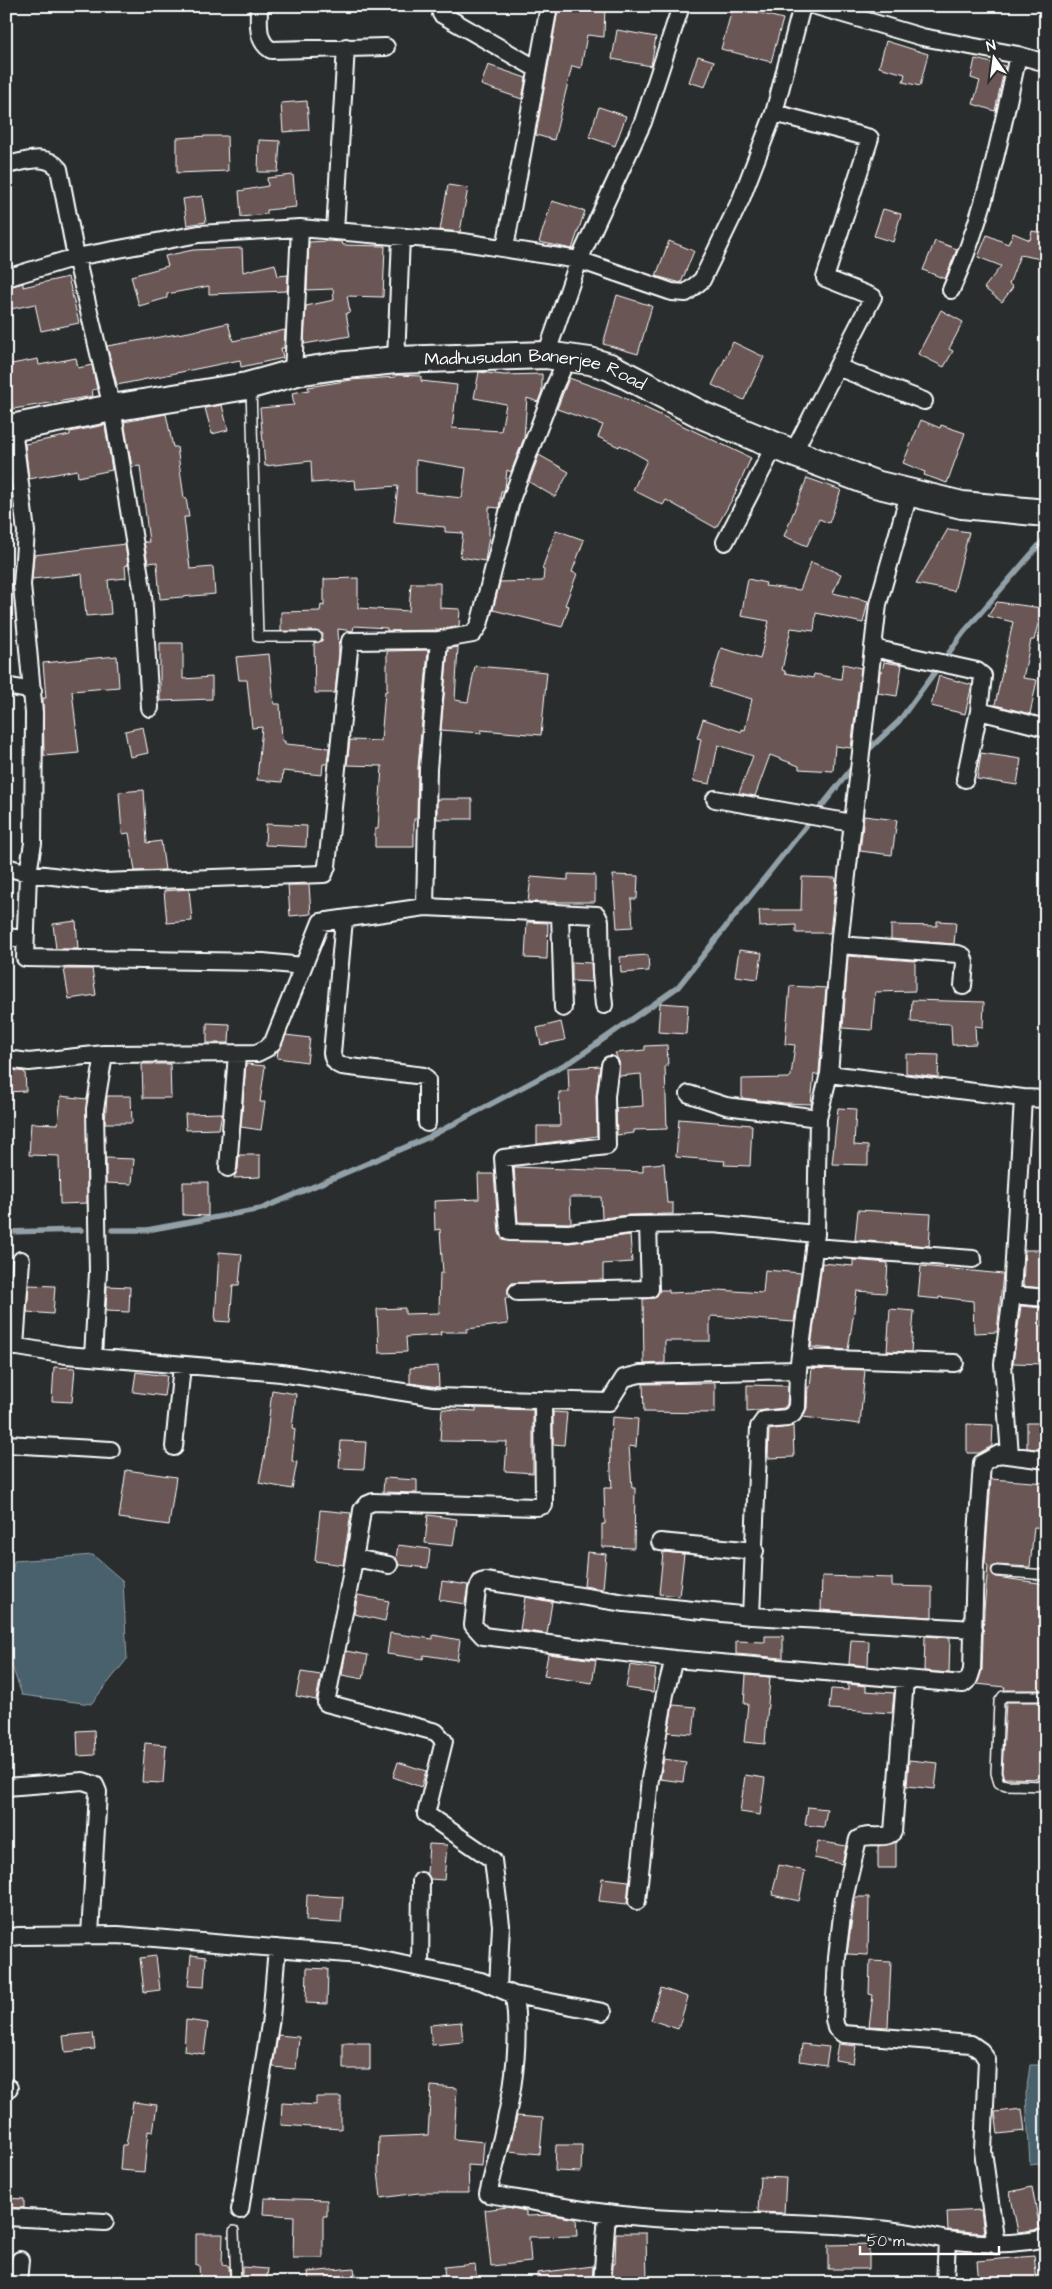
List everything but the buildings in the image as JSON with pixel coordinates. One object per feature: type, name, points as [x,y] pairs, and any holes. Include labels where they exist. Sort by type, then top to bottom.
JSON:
[{"type":"main road","name":"Madhusudan Banerjee Road","points":[[10,429],[112,408],[184,398],[251,385],[293,373],[336,366],[396,360],[557,356],[610,367],[704,416],[875,484],[909,494],[962,505],[1043,513]]},
{"type":"street","points":[[259,6],[261,38],[265,46],[272,50],[386,46]]},
{"type":"street","points":[[505,248],[549,6]]},
{"type":"street","points":[[6,867],[28,873],[102,882],[324,874],[327,866],[350,641],[439,640],[473,634],[479,625],[512,497],[557,356],[579,260],[644,122],[681,6]]},
{"type":"street","points":[[6,278],[76,257],[199,234],[300,228],[463,242],[579,260],[672,292],[686,293],[702,280],[741,199],[774,113],[802,6]]},
{"type":"street","points":[[816,6],[922,37],[1018,55],[1046,63]]},
{"type":"street","points":[[441,14],[537,69]]},
{"type":"street","points":[[335,231],[346,48]]},
{"type":"street","points":[[951,290],[969,251],[993,171],[1018,55]]},
{"type":"street","points":[[725,542],[837,367],[874,297],[825,278],[870,138],[774,113]]},
{"type":"street","points":[[6,165],[42,158],[53,161],[59,169],[76,257],[112,408],[143,594],[150,708]]},
{"type":"street","points":[[293,373],[300,228]]},
{"type":"street","points":[[396,360],[401,237]]},
{"type":"street","points":[[837,367],[924,401]]},
{"type":"street","points":[[10,429],[26,532],[22,584],[34,713],[33,843],[28,873],[25,958],[263,962],[304,966]]},
{"type":"street","points":[[751,1616],[759,1427],[764,1420],[787,1418],[793,1414],[797,1407],[799,1364],[815,1241],[818,1118],[829,1074],[839,945],[878,604],[909,494]]},
{"type":"street","points":[[424,907],[428,769],[439,640]]},
{"type":"street","points":[[873,648],[950,665],[977,672],[983,676],[979,711],[965,779]]},
{"type":"street","points":[[6,686],[33,691]]},
{"type":"street","points":[[979,711],[1046,728]]},
{"type":"street","points":[[715,799],[852,823]]},
{"type":"street","points":[[6,1059],[29,1062],[104,1054],[257,1053],[267,1048],[273,1042],[321,922],[424,907],[596,915],[600,918],[600,972],[604,1005]]},
{"type":"street","points":[[560,914],[563,1008]]},
{"type":"street","points":[[344,919],[332,1053],[335,1063],[342,1066],[424,1076],[427,1080],[427,1123]]},
{"type":"street","points":[[6,937],[25,939]]},
{"type":"street","points":[[839,945],[958,954],[963,956],[965,963],[963,986]]},
{"type":"street","points":[[93,1356],[98,1272],[94,1109],[104,1054]]},
{"type":"street","points":[[228,1168],[237,1054]]},
{"type":"street","points":[[610,1065],[606,1096],[607,1146],[503,1158],[509,1232],[569,1232],[648,1225],[713,1224],[815,1241],[974,1259]]},
{"type":"street","points":[[829,1074],[1023,1098],[1046,1099]]},
{"type":"street","points":[[689,1094],[726,1106],[818,1118]]},
{"type":"street","points":[[1010,1455],[1003,1364],[1012,1295],[1023,1098]]},
{"type":"street","points":[[517,1292],[650,1289],[648,1225]]},
{"type":"street","points":[[21,1260],[10,1346],[66,1355],[281,1373],[435,1397],[609,1402],[624,1378],[640,1374],[799,1364],[955,1363]]},
{"type":"street","points":[[1012,1295],[1046,1298]]},
{"type":"street","points":[[174,1446],[182,1365]]},
{"type":"street","points":[[498,1988],[501,1925],[493,1860],[426,1814],[444,1741],[436,1732],[326,1702],[348,1584],[355,1558],[362,1510],[366,1505],[373,1502],[537,1507],[544,1504],[543,1400]]},
{"type":"street","points":[[6,1444],[111,1450]]},
{"type":"street","points":[[974,1629],[751,1616],[625,1603],[485,1581],[482,1582],[477,1590],[473,1625],[484,1636],[674,1659],[963,1684],[970,1680],[972,1670],[974,1629],[975,1563],[982,1463],[999,1454],[1046,1460]]},
{"type":"street","points":[[660,1542],[755,1551]]},
{"type":"street","points":[[355,1558],[389,1565]]},
{"type":"street","points":[[636,1901],[650,1779],[665,1694],[674,1659]]},
{"type":"street","points":[[905,1680],[892,1832],[890,1835],[866,1836],[858,1839],[844,1899],[837,1957],[834,2019],[836,2028],[843,2034],[971,2044],[981,2051],[988,2060],[983,2151],[996,2245]]},
{"type":"street","points":[[6,1787],[83,1781],[95,1785],[98,1792],[90,1935]]},
{"type":"street","points":[[420,1968],[421,1881]]},
{"type":"street","points":[[6,1938],[19,1936],[118,1935],[359,1955],[481,1981],[514,1995],[602,2012]]},
{"type":"street","points":[[240,2210],[272,2018],[277,1948]]},
{"type":"street","points":[[514,1995],[516,2011],[512,2095],[488,2194],[607,2214],[654,2218],[829,2225],[912,2232],[947,2240],[996,2245],[1026,2243],[1046,2238]]},
{"type":"street","points":[[602,2283],[607,2214]]},
{"type":"street","points":[[6,2217],[105,2222]]},
{"type":"street","points":[[945,2283],[947,2240]]},
{"type":"street","points":[[18,2283],[20,2260]]},
{"type":"lane","points":[[251,385],[258,637],[317,637]]},
{"type":"lane","points":[[997,1571],[1046,1574]]},
{"type":"lane","points":[[1046,1696],[1010,1695],[1003,1696],[999,1702],[996,1773],[999,1783],[1006,1785],[1046,1786]]},
{"type":"lane","points":[[234,2231],[236,2283]]},
{"type":"water","points":[[93,1555],[123,1581],[127,1659],[91,1704],[22,1695],[6,1649],[6,1617],[14,1561]]},
{"type":"water","points":[[1030,2065],[1046,2065],[1046,2163],[1030,2165],[1026,2094]]},
{"type":"waterway","points":[[865,753],[899,721],[964,632],[1046,537]]},
{"type":"waterway","points":[[112,1230],[147,1230],[261,1209],[429,1137],[575,1059],[678,987],[856,763]]},
{"type":"waterway","points":[[6,1232],[81,1230]]}]
